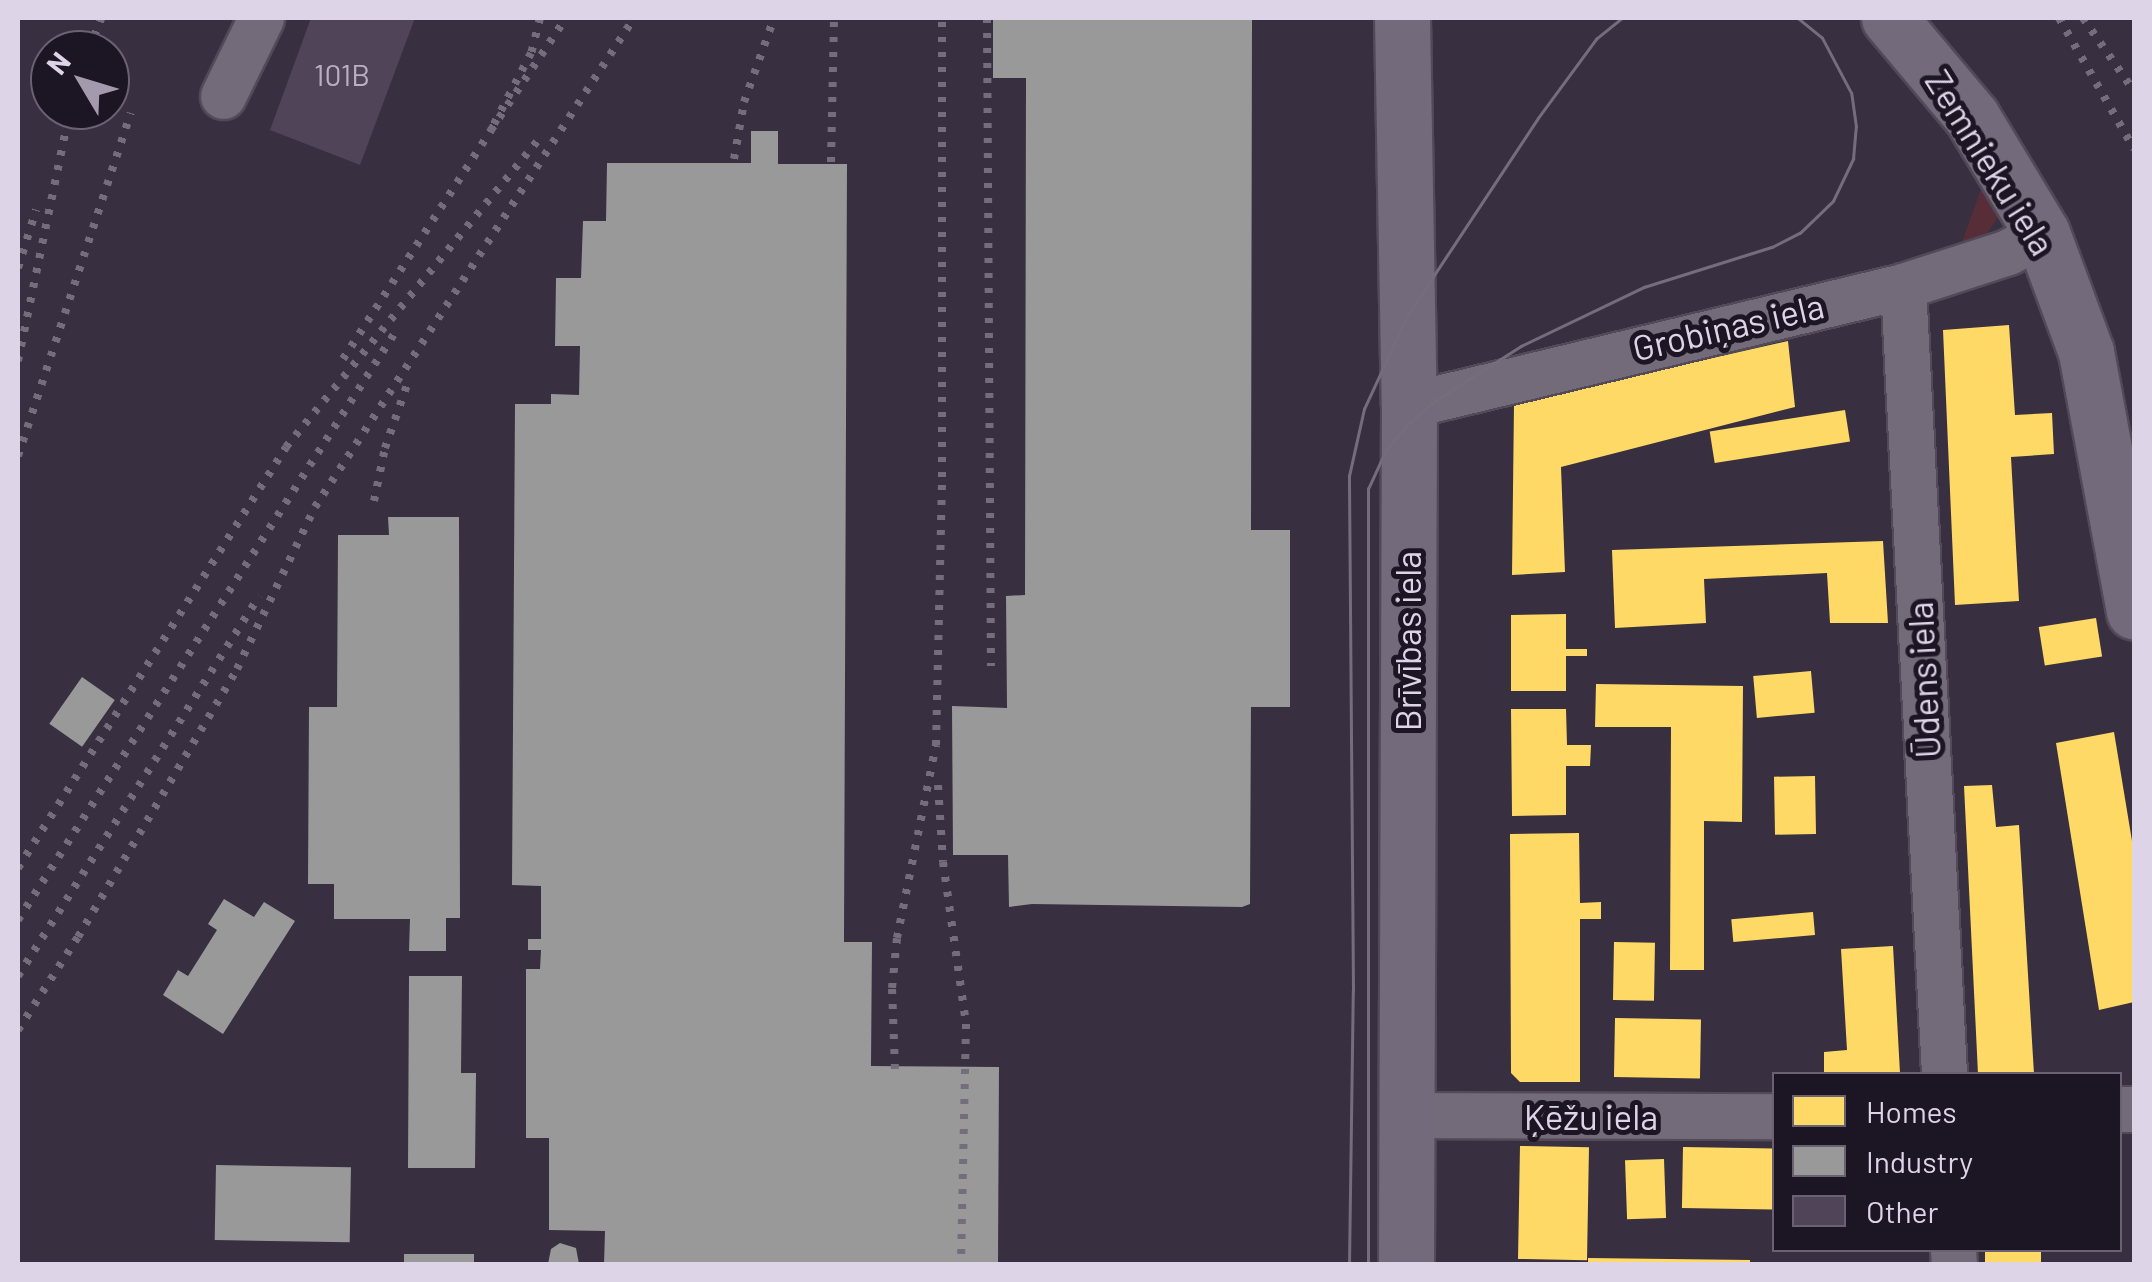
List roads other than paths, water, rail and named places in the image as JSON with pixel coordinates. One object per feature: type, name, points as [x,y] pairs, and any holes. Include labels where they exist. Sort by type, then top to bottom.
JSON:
[{"type":"highway","name":"Brīvības iela","points":[[1402,18],[1409,406],[1406,1264]]},
{"type":"highway","name":"Zemnieku iela","points":[[1889,18],[1972,117],[2042,234],[2086,352],[2134,612]]},
{"type":"street","points":[[223,96],[260,18]]},
{"type":"street","name":"Grobiņas iela","points":[[1409,406],[1903,286],[2008,252],[2042,234]]},
{"type":"street","name":"Ūdens iela","points":[[1903,286],[1944,1072]]},
{"type":"street","name":"Ķēžu iela","points":[[1408,1115],[1772,1116]]},
{"type":"tram line","points":[[1349,1264],[1353,991],[1349,476],[1364,409],[1407,316],[1538,118],[1596,39],[1622,18]]},
{"type":"tram line","points":[[1368,1264],[1368,489],[1385,452],[1407,425],[1432,403],[1521,346],[1644,287],[1772,247],[1800,233],[1833,201],[1853,159],[1856,127],[1851,93],[1822,38],[1797,18]]},
{"type":"railway","points":[[96,30],[101,18]]},
{"type":"railway","points":[[540,18],[531,53],[491,130],[566,18]]},
{"type":"railway","points":[[18,1030],[78,937],[237,669],[315,507],[634,18]]},
{"type":"railway","points":[[734,159],[744,102],[774,18]]},
{"type":"railway","points":[[831,162],[834,18]]},
{"type":"railway","points":[[895,1069],[892,988],[897,938],[936,745],[942,477],[942,18]]},
{"type":"railway","points":[[987,18],[991,666]]},
{"type":"railway","points":[[2059,18],[2134,149]]},
{"type":"railway","points":[[2083,18],[2134,91]]},
{"type":"railway","points":[[18,456],[131,113]]},
{"type":"railway","points":[[18,361],[66,130]]},
{"type":"railway","points":[[343,359],[491,130]]},
{"type":"railway","points":[[18,868],[286,447],[542,135]]},
{"type":"railway","points":[[18,268],[36,210]]},
{"type":"railway","points":[[18,920],[396,331]]},
{"type":"railway","points":[[374,501],[385,448],[408,382]]},
{"type":"railway","points":[[18,976],[259,596]]},
{"type":"railway","points":[[938,785],[943,862],[966,1024],[961,1264]]}]
